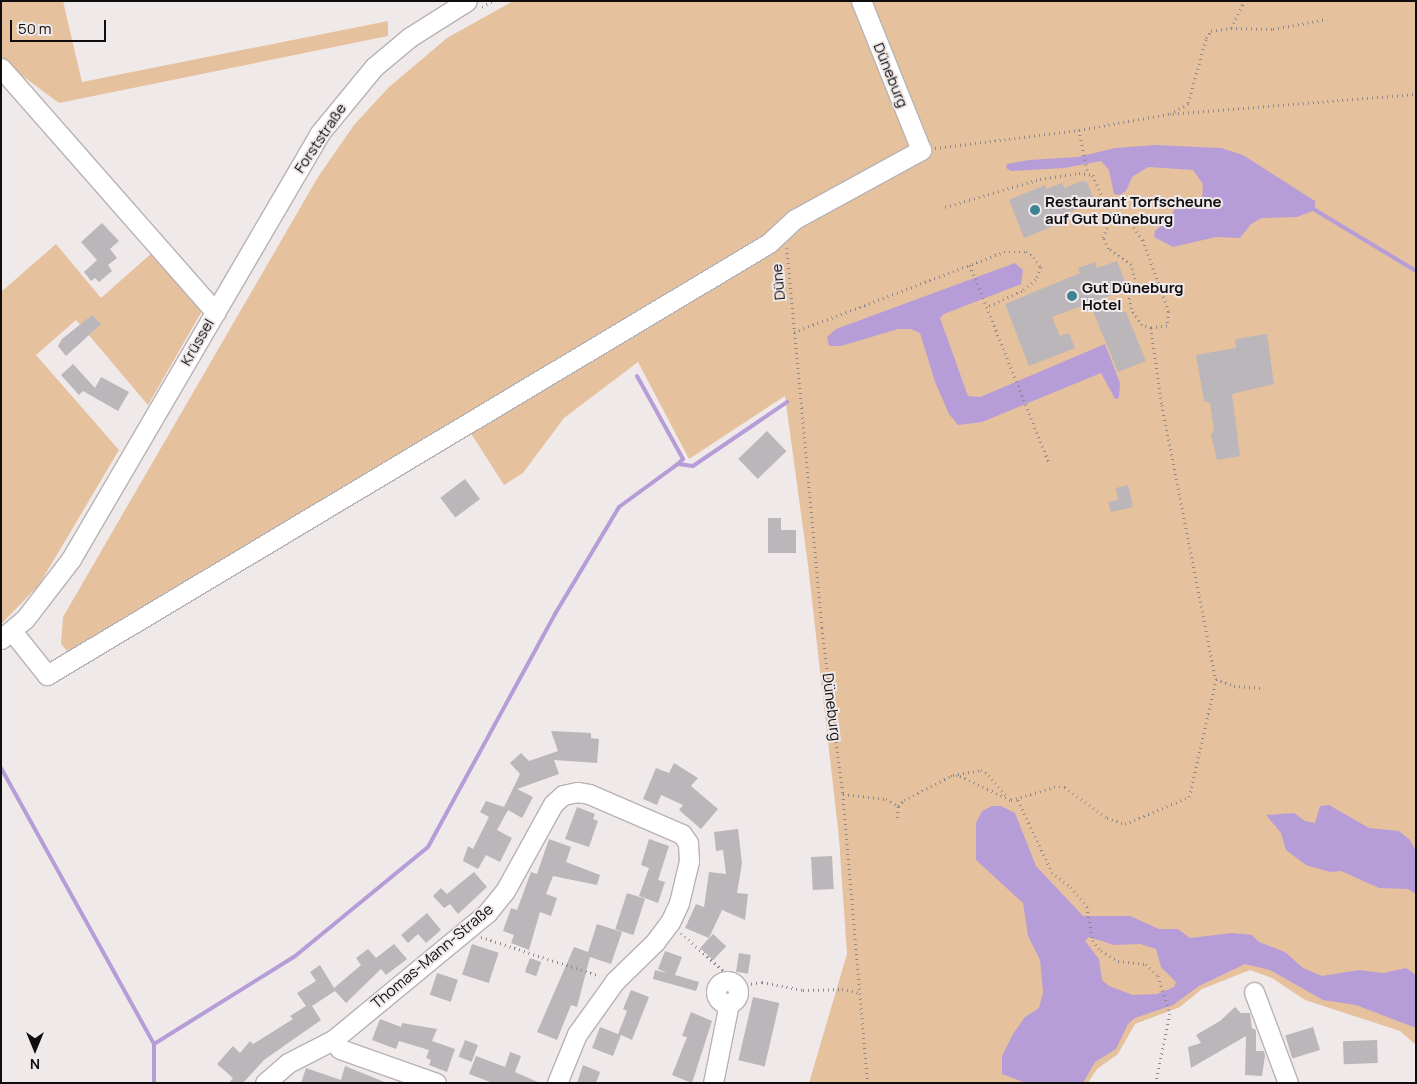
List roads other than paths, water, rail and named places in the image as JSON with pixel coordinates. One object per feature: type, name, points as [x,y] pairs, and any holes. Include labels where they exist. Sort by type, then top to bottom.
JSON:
[{"type":"street","name":"Forststraße","points":[[215,312],[319,134],[351,92],[374,67],[410,38],[467,1]]},
{"type":"street","name":"Düneburg","points":[[7,635],[47,674],[769,243],[795,219],[921,150],[861,1]]},
{"type":"street","name":"Krüssel","points":[[1,68],[215,312],[71,559],[47,593],[7,635]]},
{"type":"street","name":"Thomas-Mann-Straße","points":[[265,1083],[288,1063],[333,1040],[464,932],[498,901],[553,804],[563,795],[577,792],[589,794],[682,834],[689,851],[687,875],[670,922],[655,942],[615,981],[577,1034],[557,1083]]},
{"type":"street","points":[[714,1083],[731,990]]},
{"type":"street","points":[[1254,992],[1288,1083]]},
{"type":"street","points":[[333,1040],[340,1049],[436,1083]]},
{"type":"waterway","points":[[1315,210],[1416,271]]},
{"type":"waterway","points":[[637,376],[683,459],[678,464]]},
{"type":"waterway","points":[[154,1083],[154,1044],[294,957],[428,847],[555,614],[619,507],[678,464],[693,466],[787,402]]},
{"type":"waterway","points":[[1,768],[154,1044]]},
{"type":"place","name":"Restaurant Torfscheune auf Gut Düneburg","points":[[1035,210]]},
{"type":"place","name":"Gut Düneburg Hotel","points":[[1072,296]]}]
